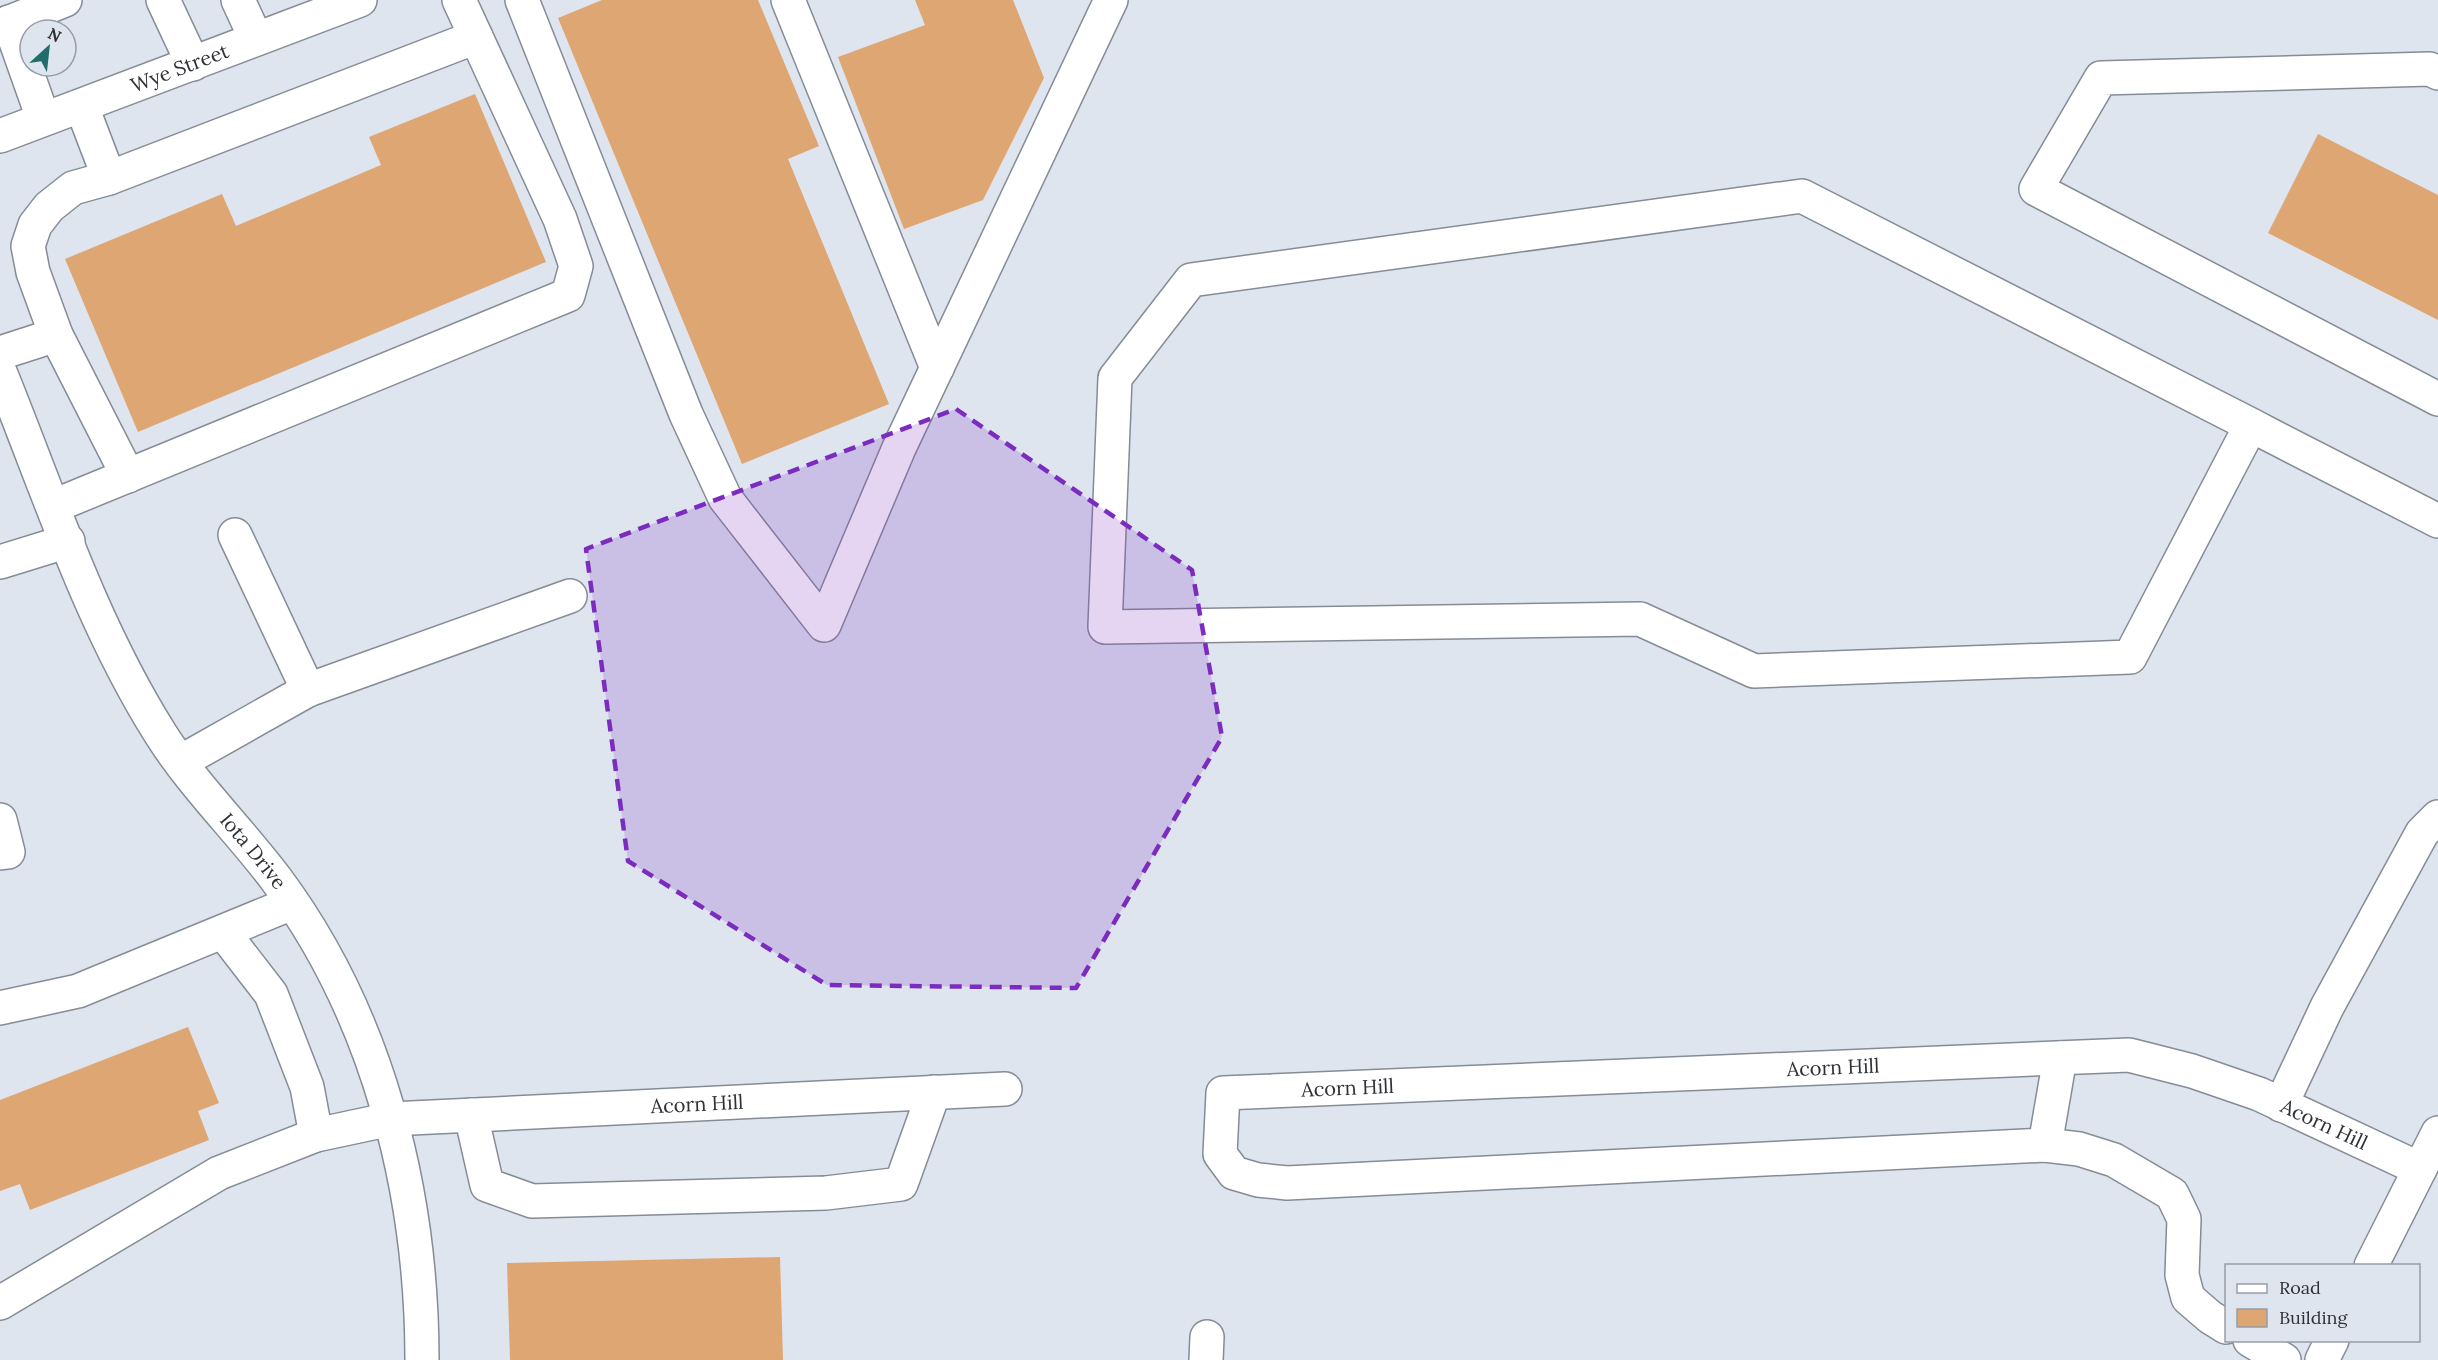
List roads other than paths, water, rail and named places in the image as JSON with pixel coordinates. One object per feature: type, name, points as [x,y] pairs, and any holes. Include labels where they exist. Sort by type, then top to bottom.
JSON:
[{"type":"street","points":[[43,118],[5,24],[65,0]]},
{"type":"street","points":[[163,0],[193,64]]},
{"type":"street","points":[[238,0],[256,39]]},
{"type":"street","name":"Wye Street","points":[[0,136],[43,118],[82,107],[360,0]]},
{"type":"street","points":[[54,506],[568,295],[576,266],[563,229],[459,0]]},
{"type":"street","points":[[522,0],[686,414],[725,498],[824,625],[899,448],[1111,0]]},
{"type":"street","points":[[788,0],[937,368]]},
{"type":"street","points":[[128,476],[56,335],[33,272],[28,246],[34,225],[49,207],[73,188],[109,178],[476,37]]},
{"type":"street","points":[[2438,73],[2430,69],[2101,78],[2036,189],[2438,399]]},
{"type":"street","points":[[82,107],[109,178]]},
{"type":"street","points":[[2251,425],[2130,657],[1754,671],[1640,619],[1105,627],[1115,378],[1191,280],[1802,196],[2251,425],[2438,521]]},
{"type":"street","points":[[0,353],[56,335]]},
{"type":"street","name":"Iota Drive","points":[[0,372],[68,542],[123,670],[162,736],[292,903],[318,944],[352,1010],[380,1081],[404,1171],[422,1302],[422,1360]]},
{"type":"street","points":[[235,535],[308,690]]},
{"type":"street","points":[[9,560],[68,542]]},
{"type":"street","points":[[182,761],[308,690],[570,596]]},
{"type":"street","points":[[2282,1105],[2332,997],[2422,833],[2438,818]]},
{"type":"street","points":[[0,820],[8,852],[0,853]]},
{"type":"street","points":[[0,1008],[78,991],[292,903]]},
{"type":"street","points":[[223,932],[271,994],[307,1087],[316,1134]]},
{"type":"street","name":"Acorn Hill","points":[[2045,1145],[1287,1183],[1257,1180],[1234,1173],[1220,1154],[1222,1093],[2130,1055],[2192,1071],[2282,1105],[2420,1169]]},
{"type":"street","points":[[2060,1058],[2045,1145],[2079,1149],[2114,1160],[2172,1194],[2184,1219],[2182,1275],[2188,1298],[2225,1326]]},
{"type":"street","name":"Acorn Hill","points":[[0,1303],[219,1173],[316,1134],[391,1119],[1005,1089]]},
{"type":"street","points":[[471,1115],[487,1185],[532,1201],[826,1193],[901,1184],[934,1092]]},
{"type":"street","points":[[2372,1264],[2438,1133]]},
{"type":"street","points":[[2252,1342],[2284,1360]]},
{"type":"street","points":[[2322,1360],[2331,1342]]}]
